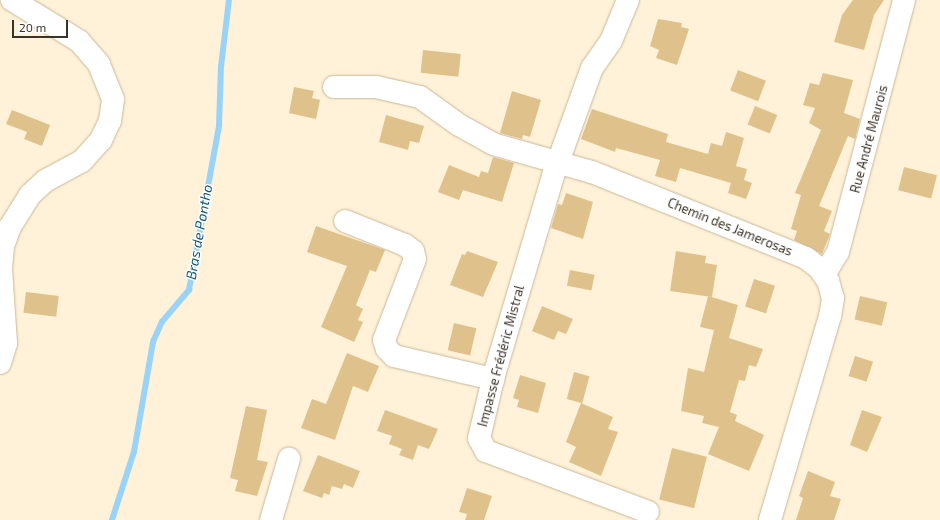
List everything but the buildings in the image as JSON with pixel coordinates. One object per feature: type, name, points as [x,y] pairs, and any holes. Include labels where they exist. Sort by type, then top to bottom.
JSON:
[{"type":"street","points":[[0,363],[6,343],[1,269],[3,246],[10,227],[30,195],[45,181],[82,161],[101,140],[110,121],[113,99],[98,64],[79,41],[12,0]]},
{"type":"street","points":[[558,162],[592,68],[611,41],[628,0]]},
{"type":"street","name":"Rue André Maurois","points":[[824,275],[838,252],[904,0]]},
{"type":"street","name":"Chemin des Jamerosas","points":[[334,86],[376,87],[420,97],[474,135],[493,144],[592,172],[806,258],[824,275],[833,298],[830,316],[770,520]]},
{"type":"street","name":"Impasse Frédéric Mistral","points":[[558,162],[493,379],[479,438],[482,448],[648,512]]},
{"type":"street","points":[[345,221],[405,245],[412,251],[415,259],[384,340],[387,349],[394,356],[493,379]]},
{"type":"street","points":[[271,520],[289,459]]},
{"type":"waterway","name":"Bras de Pontho","points":[[112,520],[134,452],[153,342],[162,322],[189,290],[219,126],[221,67],[229,0]]}]
